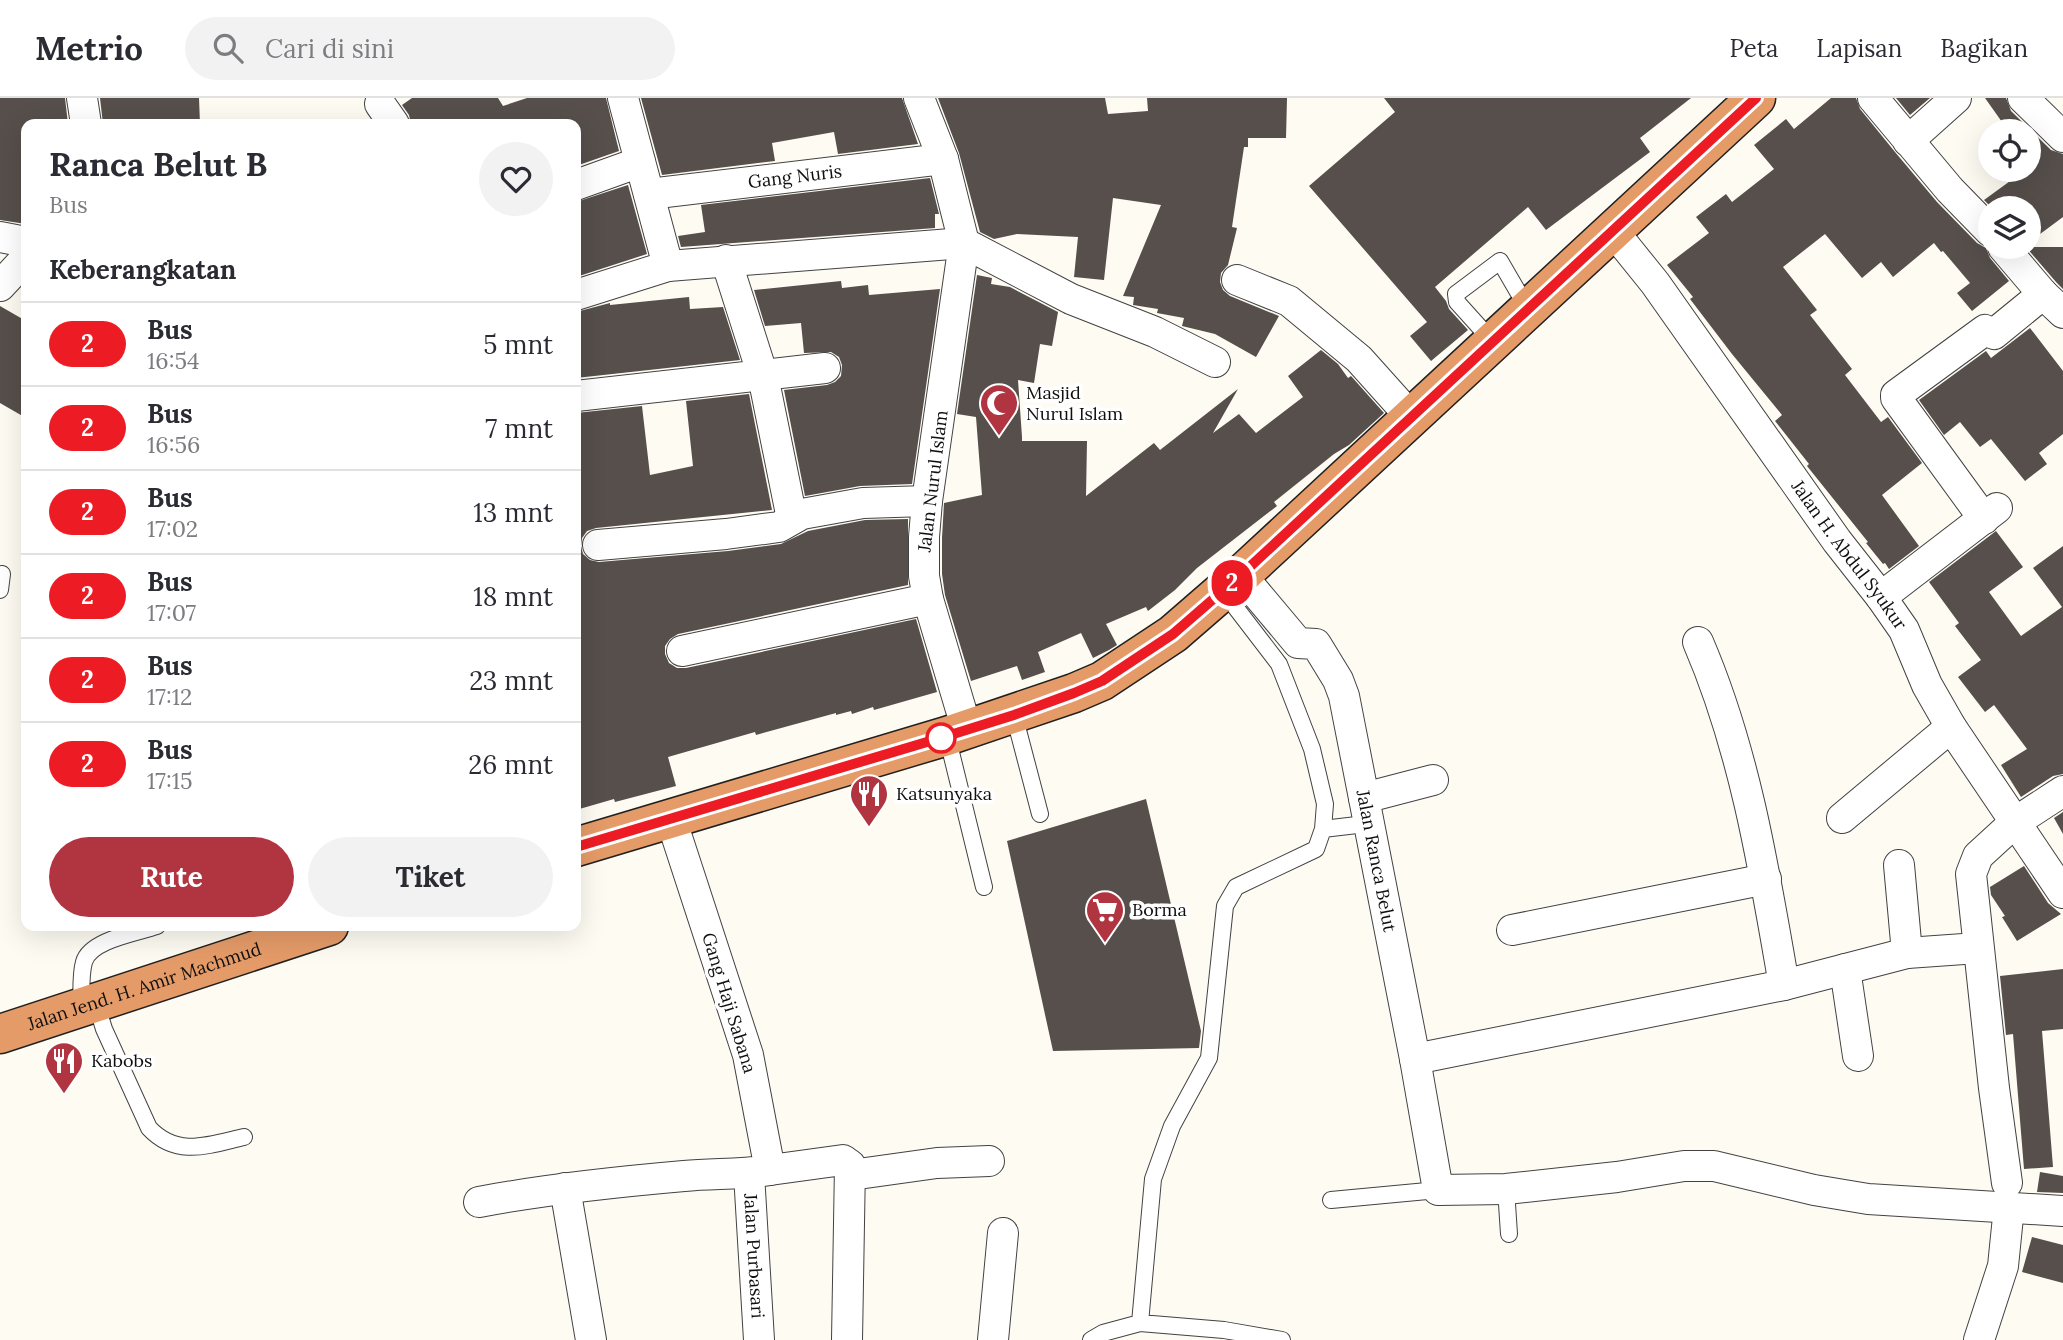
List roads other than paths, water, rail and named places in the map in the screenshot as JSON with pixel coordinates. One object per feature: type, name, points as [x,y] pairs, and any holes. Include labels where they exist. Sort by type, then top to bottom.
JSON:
[{"type":"highway","points":[[581,845],[957,733],[1014,715],[1102,681],[1173,634],[1232,583],[1756,98]]},
{"type":"highway","name":"Jalan Jend. H. Amir Machmud","points":[[3,1026],[88,1005],[314,931]]},
{"type":"street","points":[[82,98],[85,119]]},
{"type":"street","points":[[623,98],[668,266]]},
{"type":"street","points":[[919,98],[943,159],[963,257]]},
{"type":"street","points":[[1873,98],[1950,190],[1978,219]]},
{"type":"street","points":[[1908,141],[1956,98]]},
{"type":"street","points":[[2023,98],[2063,137]]},
{"type":"street","name":"Gang Nuris","points":[[649,194],[943,159]]},
{"type":"street","points":[[581,183],[640,162]]},
{"type":"street","name":"Jalan H. Abdul Syukur","points":[[1613,231],[1655,283],[1837,541],[1904,630],[1927,685],[1951,727],[2063,893]]},
{"type":"street","points":[[0,237],[21,241]]},
{"type":"street","points":[[581,293],[668,266],[726,260],[963,257],[1155,332],[1215,362]]},
{"type":"street","name":"Jalan Nurul Islam","points":[[957,733],[924,576],[924,537],[963,257]]},
{"type":"street","points":[[1881,597],[1990,514],[1896,395],[1985,330],[1994,334],[2053,303],[2014,259]]},
{"type":"street","points":[[726,260],[763,376],[792,519]]},
{"type":"street","points":[[0,286],[21,263]]},
{"type":"street","points":[[1237,280],[1289,301],[1359,359],[1411,417]]},
{"type":"street","points":[[581,395],[825,369]]},
{"type":"street","points":[[598,545],[779,527],[802,514],[863,503],[927,501]]},
{"type":"street","name":"Jalan Ranca Belut","points":[[1232,583],[1298,643],[1317,644],[1345,696],[1361,811],[1415,1059],[1438,1190]]},
{"type":"street","points":[[682,651],[928,599]]},
{"type":"street","points":[[1698,642],[1719,691],[1737,750],[1766,879],[1784,985]]},
{"type":"street","points":[[1842,818],[1951,727]]},
{"type":"street","points":[[1361,811],[1433,780]]},
{"type":"street","points":[[1979,1340],[2003,1266],[2008,1195],[1971,874],[1978,856],[2014,823],[2063,791]]},
{"type":"street","name":"Gang Haji Sabana","points":[[671,818],[748,1055],[759,1172]]},
{"type":"street","points":[[1899,865],[1907,953]]},
{"type":"street","points":[[1512,930],[1766,879]]},
{"type":"street","points":[[1415,1059],[1784,985],[1907,953],[1978,948]]},
{"type":"street","points":[[1845,969],[1858,1056]]},
{"type":"street","points":[[480,1202],[565,1188],[695,1175],[759,1172],[843,1160],[849,1163],[851,1175],[847,1340]]},
{"type":"street","points":[[851,1175],[937,1163],[989,1161]]},
{"type":"street","points":[[1438,1190],[1506,1189],[1617,1177],[1684,1166],[1714,1166],[1814,1190],[1868,1199],[2008,1195],[2063,1211]]},
{"type":"street","name":"Jalan Purbasari","points":[[759,1172],[759,1340]]},
{"type":"street","points":[[565,1188],[591,1340]]},
{"type":"street","points":[[993,1340],[1003,1233]]},
{"type":"lane","points":[[1493,342],[1457,302],[1456,295],[1500,261],[1518,292],[1531,307]]},
{"type":"lane","points":[[1140,1323],[1153,1179],[1172,1126],[1209,1058],[1225,906],[1236,887],[1316,849],[1323,829],[1325,804],[1312,749],[1279,664],[1232,583]]},
{"type":"lane","points":[[1014,715],[1040,814]]},
{"type":"lane","points":[[957,733],[984,887]]},
{"type":"lane","points":[[1323,829],[1361,811]]},
{"type":"lane","points":[[141,931],[99,944],[90,950],[84,963],[88,1005],[104,1029],[149,1128],[158,1137],[193,1149],[244,1137]]},
{"type":"lane","points":[[1506,1189],[1509,1234]]},
{"type":"lane","points":[[1331,1200],[1438,1190]]},
{"type":"lane","points":[[1091,1340],[1103,1333],[1140,1323],[1224,1330],[1282,1340]]},
{"type":"place","name":"Masjid Nurul Islam","points":[[999,437]]},
{"type":"place","name":"Katsunyaka","points":[[869,828]]},
{"type":"place","name":"Borma","points":[[1105,944]]},
{"type":"place","name":"Kabobs","points":[[64,1095]]}]
